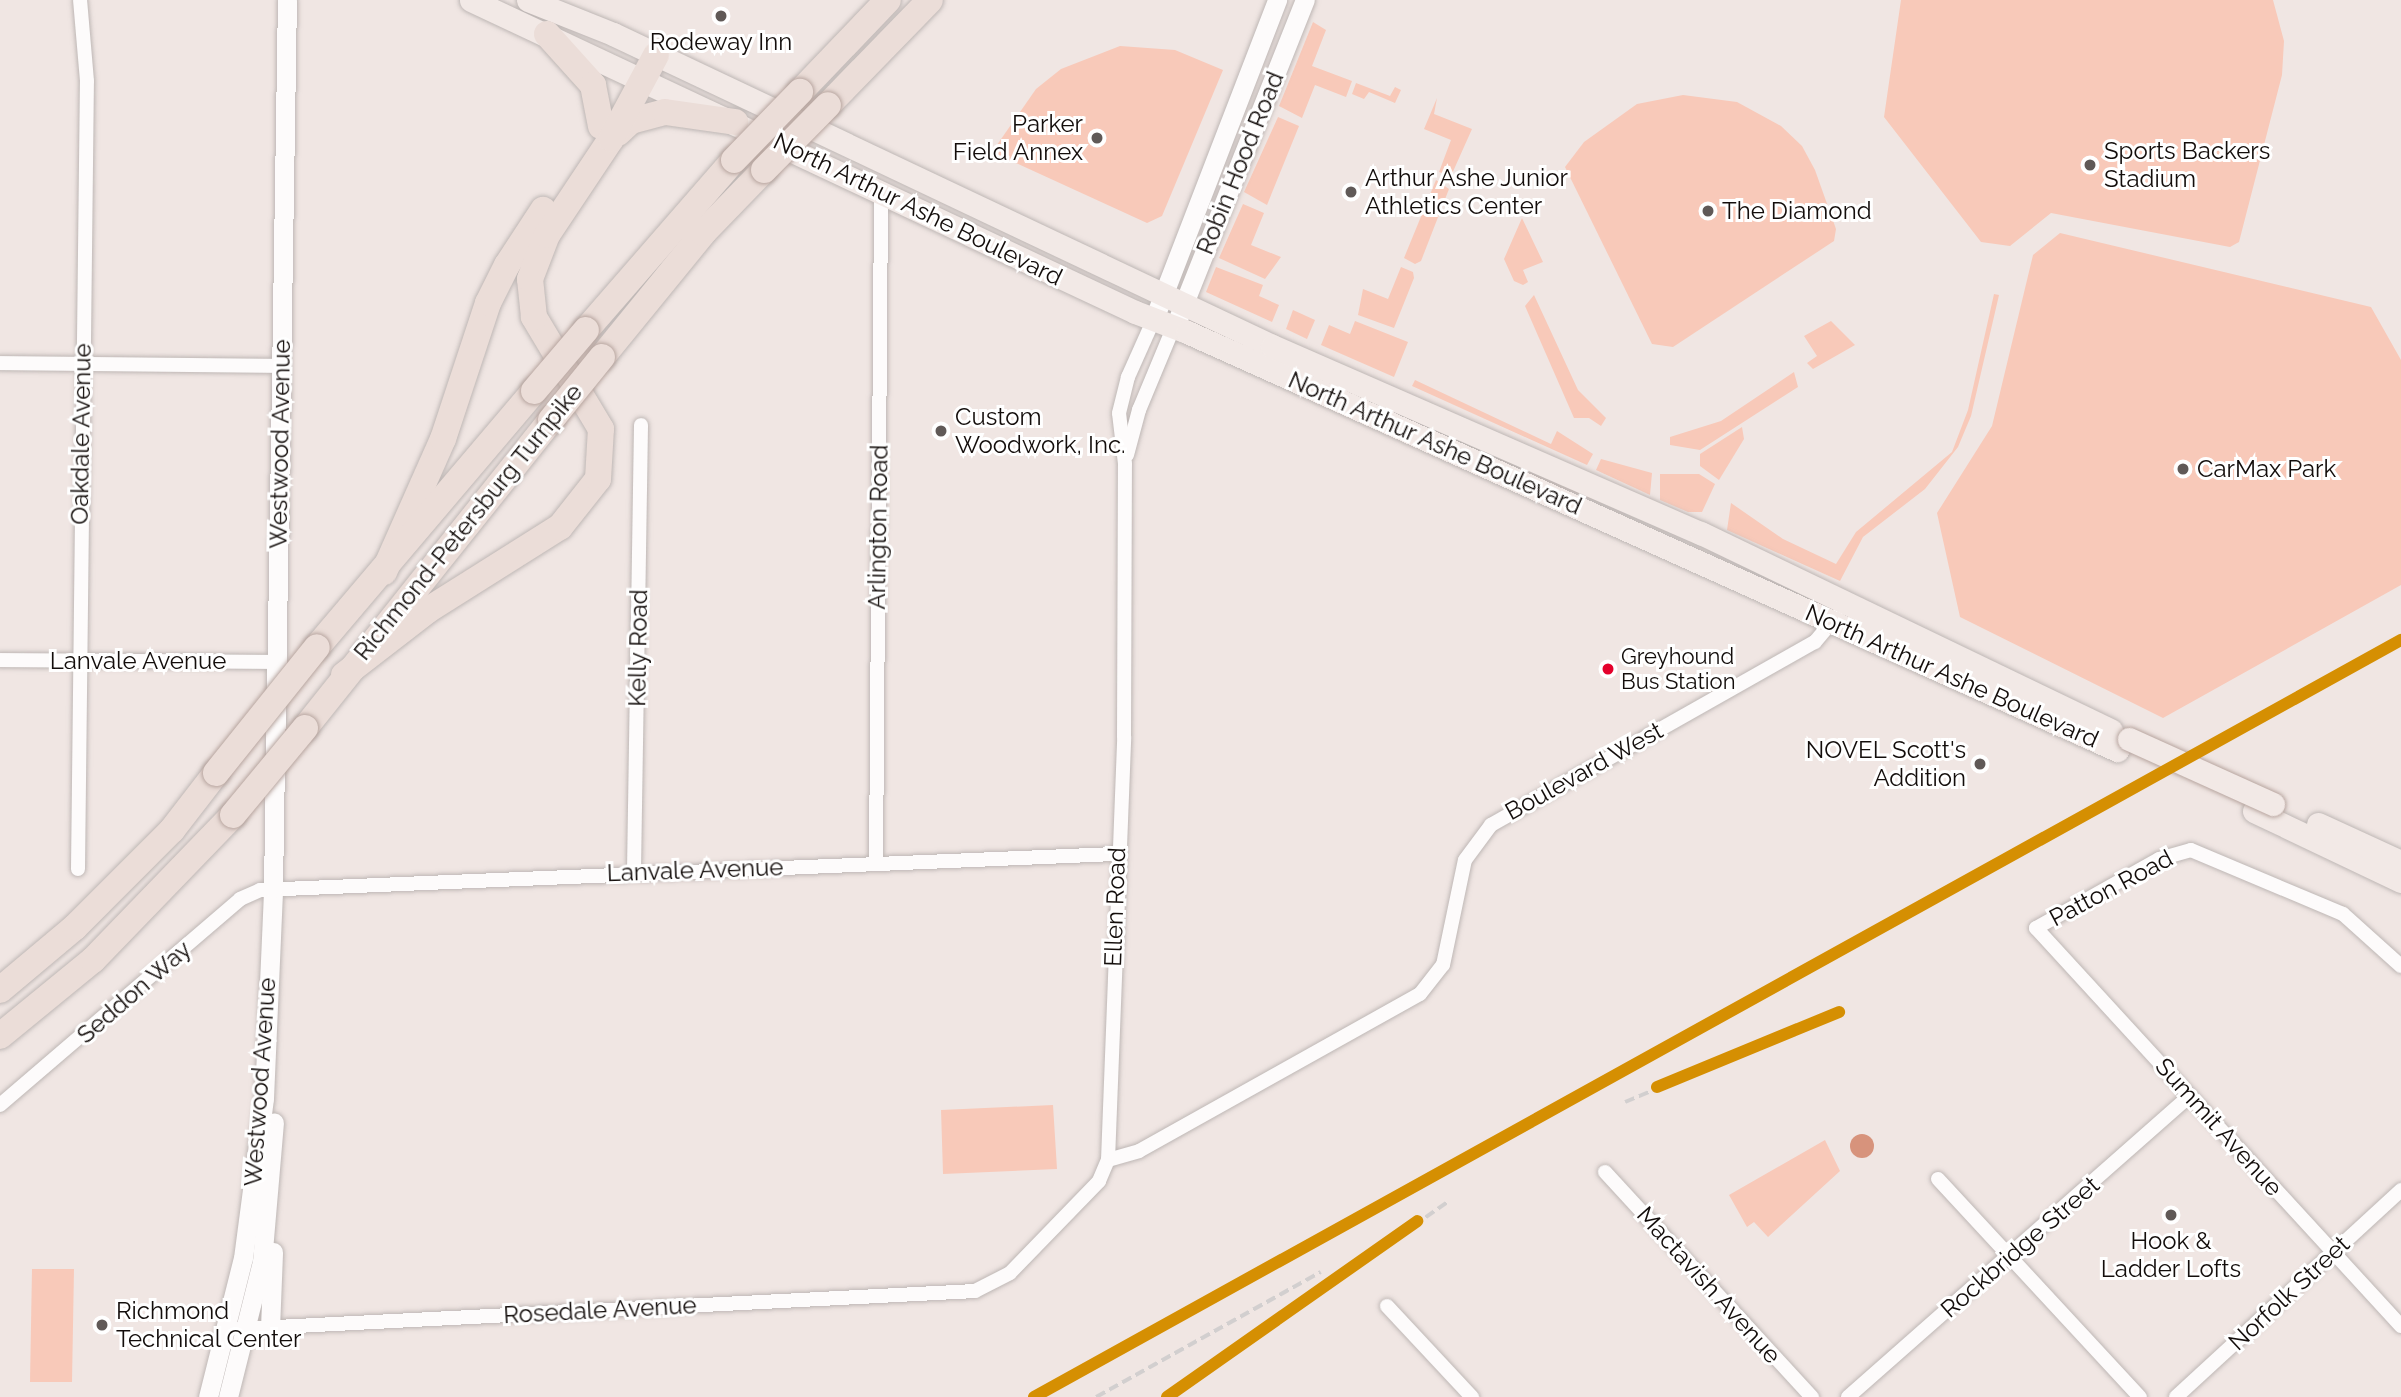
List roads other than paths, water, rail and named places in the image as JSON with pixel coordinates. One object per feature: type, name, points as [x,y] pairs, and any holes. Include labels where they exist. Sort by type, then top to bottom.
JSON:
[{"type":"highway","name":"Richmond-Petersburg Turnpike","points":[[0,990],[75,927],[152,849],[317,647],[384,572],[586,330],[734,160],[888,0]]},
{"type":"highway","name":"Richmond-Petersburg Turnpike","points":[[0,1035],[93,960],[233,815],[703,233],[930,0]]},
{"type":"highway","points":[[547,34],[593,85],[606,133]]},
{"type":"highway","points":[[344,675],[428,610],[560,527],[598,479],[601,429],[534,317],[529,292],[533,266],[547,234],[652,52]]},
{"type":"highway","points":[[384,572],[443,439],[502,274],[606,133],[650,113],[692,114],[735,122]]},
{"type":"main road","name":"Westwood Avenue","points":[[208,1397],[243,1258],[262,1131],[273,888],[287,0]]},
{"type":"main road","name":"North Arthur Ashe Boulevard","points":[[471,0],[1164,323],[1834,623],[2123,744],[2263,807],[2401,862]]},
{"type":"main road","name":"North Arthur Ashe Boulevard","points":[[528,0],[652,52],[1174,299],[1610,492],[1844,601],[2123,744]]},
{"type":"main road","name":"Robin Hood Road","points":[[1174,299],[1250,69],[1277,0]]},
{"type":"main road","name":"Robin Hood Road","points":[[1164,323],[1245,154],[1305,0]]},
{"type":"main road","points":[[1245,154],[1245,131],[1259,94],[1259,81],[1250,69]]},
{"type":"main road","points":[[881,190],[903,182],[974,213],[1020,226]]},
{"type":"main road","name":"North Arthur Ashe Boulevard","points":[[2263,807],[2401,881]]},
{"type":"main road","name":"Westwood Avenue","points":[[228,1397],[261,1262],[271,1185],[279,904],[273,888]]},
{"type":"main road","points":[[270,1328],[271,1185]]},
{"type":"street","name":"Oakdale Avenue","points":[[78,869],[87,81],[80,0]]},
{"type":"street","name":"Arlington Road","points":[[876,864],[881,190]]},
{"type":"street","name":"Ellen Road","points":[[1125,464],[1164,323]]},
{"type":"street","name":"Ellen Road","points":[[975,1291],[1001,1280],[1020,1264],[1099,1181],[1108,1160],[1117,854],[1124,754],[1125,464],[1119,425],[1121,401],[1164,323]]},
{"type":"street","points":[[0,363],[281,366]]},
{"type":"street","name":"Kelly Road","points":[[634,871],[641,425]]},
{"type":"street","name":"Boulevard West","points":[[1108,1160],[1139,1151],[1420,993],[1443,965],[1465,860],[1490,825],[1815,642],[1834,623],[1844,601]]},
{"type":"street","name":"Lanvale Avenue","points":[[0,660],[276,662]]},
{"type":"street","name":"Patton Road","points":[[2036,928],[2182,850],[2211,856],[2343,914],[2401,966]]},
{"type":"street","name":"Lanvale Avenue","points":[[273,888],[634,871],[1117,854]]},
{"type":"street","name":"Seddon Way","points":[[0,1105],[240,899],[273,888]]},
{"type":"street","name":"Summit Avenue","points":[[2036,928],[2401,1326]]},
{"type":"street","name":"Rockbridge Street","points":[[1848,1397],[2011,1258],[2190,1095]]},
{"type":"street","name":"Mactavish Avenue","points":[[1605,1172],[1812,1397]]},
{"type":"street","points":[[1938,1179],[2140,1397]]},
{"type":"street","name":"Norfolk Street","points":[[2176,1397],[2401,1190]]},
{"type":"street","name":"Rosedale Avenue","points":[[226,1329],[975,1291]]},
{"type":"street","points":[[1387,1306],[1472,1397]]},
{"type":"railway","points":[[1034,1397],[2401,640]]},
{"type":"railway","points":[[1625,1102],[1839,1012]]},
{"type":"railway","points":[[1167,1397],[1449,1201]]},
{"type":"railway","points":[[1096,1397],[1321,1272]]},
{"type":"place","name":"Rodeway Inn","points":[[721,16]]},
{"type":"place","name":"Parker Field Annex","points":[[1097,138]]},
{"type":"place","name":"Sports Backers Stadium","points":[[2090,165]]},
{"type":"place","name":"Arthur Ashe Junior Athletics Center","points":[[1351,192]]},
{"type":"place","name":"The Diamond","points":[[1708,211]]},
{"type":"place","name":"Custom Woodwork, Inc.","points":[[941,431]]},
{"type":"place","name":"CarMax Park","points":[[2183,469]]},
{"type":"place","name":"Greyhound Bus Station","points":[[1608,669]]},
{"type":"place","name":"NOVEL Scott's Addition","points":[[1980,764]]},
{"type":"place","name":"Hook & Ladder Lofts","points":[[2171,1215]]},
{"type":"place","name":"Richmond Technical Center","points":[[102,1325]]}]
